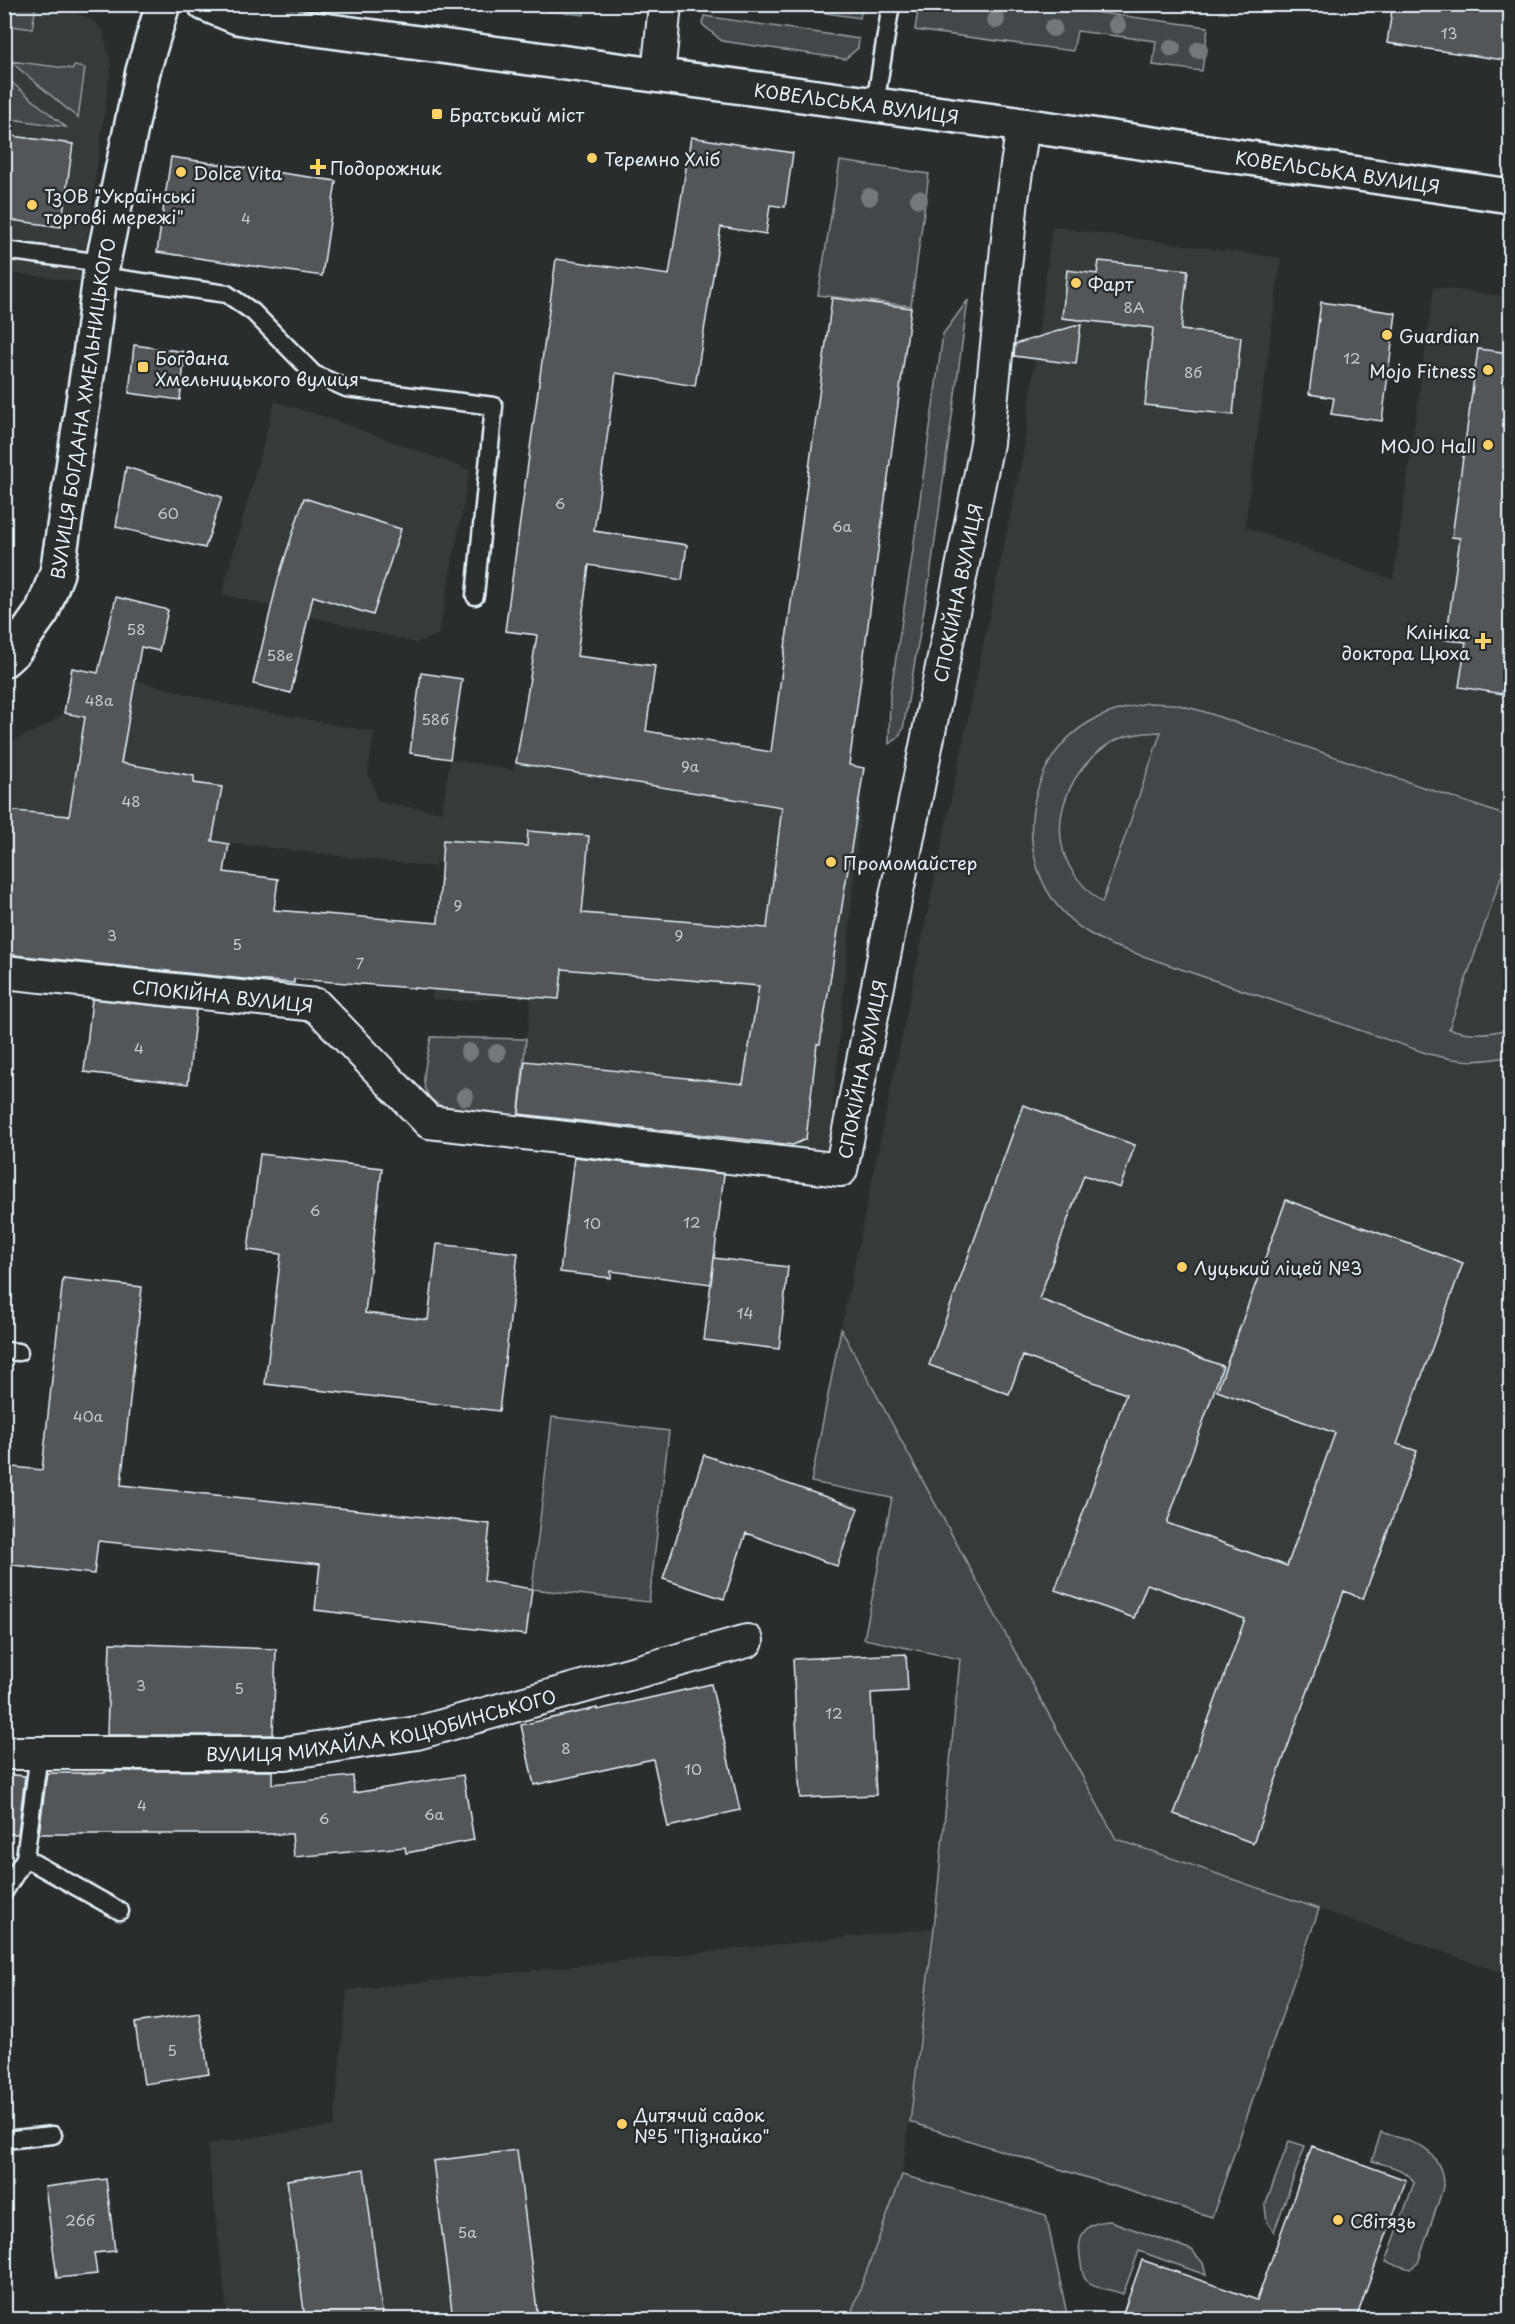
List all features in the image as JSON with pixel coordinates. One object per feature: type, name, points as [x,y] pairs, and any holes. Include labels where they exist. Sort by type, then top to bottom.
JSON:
[{"type":"main road","name":"ВУЛИЦЯ БОГДАНА ХМЕЛЬНИЦЬКОГО","points":[[4,660],[15,650],[42,612],[57,573],[101,270],[143,71],[163,4]]},
{"type":"main road","name":"КОВЕЛЬСЬКА ВУЛИЦЯ","points":[[205,4],[237,17],[279,24],[1023,125],[1510,196]]},
{"type":"street","points":[[658,76],[665,4]]},
{"type":"street","name":"СПОКІЙНА ВУЛИЦЯ","points":[[4,972],[316,1005],[429,1122],[841,1170],[987,443],[1012,199],[1023,125]]},
{"type":"street","name":"ВУЛИЦЯ МИХАЙЛА КОЦЮБИНСЬКОГО","points":[[4,1753],[285,1753],[417,1733],[747,1641]]},
{"type":"lane","points":[[875,105],[891,4]]},
{"type":"lane","points":[[4,250],[227,294],[253,312],[314,374],[346,388],[494,406],[475,596]]},
{"type":"lane","points":[[4,1892],[25,1858],[39,1754]]},
{"type":"lane","points":[[25,1858],[120,1911]]},
{"type":"lane","points":[[4,2140],[53,2134]]},
{"type":"shaded area","points":[[5,4],[36,5],[32,29],[5,25]]},
{"type":"shaded area","points":[[585,4],[584,15],[497,5]]},
{"type":"shaded area","points":[[791,4],[862,5],[860,18],[790,8]]},
{"type":"shaded area","points":[[919,4],[1039,5],[1208,27],[1202,71],[1153,65],[1156,41],[1077,31],[1073,51],[915,30]]},
{"type":"shaded area","points":[[5,5],[60,5],[92,20],[103,31],[111,65],[81,282],[5,272]]},
{"type":"shaded area","points":[[704,16],[859,39],[858,48],[845,59],[722,41],[702,24]]},
{"type":"shaded area","points":[[10,61],[73,69],[74,66],[85,68],[78,118]]},
{"type":"shaded area","points":[[5,77],[66,127],[5,118]]},
{"type":"shaded area","points":[[840,161],[929,174],[911,306],[818,295]]},
{"type":"shaded area","name":"Луцький ліцей №3","points":[[1052,227],[1281,258],[1245,527],[1393,580],[1434,287],[1510,297],[1510,1975],[1116,1839],[841,1329],[1024,449]]},
{"type":"shaded area","points":[[968,300],[930,576],[903,729],[897,739],[889,744],[890,695],[943,334]]},
{"type":"shaded area","points":[[275,401],[470,470],[439,634],[416,643],[222,594]]},
{"type":"shaded area","points":[[72,668],[128,678],[225,704],[374,732],[368,773],[378,802],[442,812],[450,759],[514,770],[528,690],[570,718],[864,768],[829,1153],[519,1115],[531,997],[515,996],[461,1001],[432,999],[441,863],[436,862],[435,867],[212,841],[5,850],[4,745],[51,723],[64,713]]},
{"type":"shaded area","points":[[1147,703],[1175,704],[1202,711],[1510,817],[1510,851],[1449,1029],[1480,1033],[1510,1028],[1510,1056],[1470,1061],[1429,1054],[1111,945],[1071,920],[1048,892],[1037,866],[1032,838],[1033,810],[1040,782],[1053,757],[1071,736],[1101,716]],"holes":[[[1161,732],[1102,903],[1078,879],[1064,852],[1061,816],[1066,798],[1084,766],[1112,742],[1142,733]]]},
{"type":"shaded area","points":[[431,1037],[526,1039],[518,1116],[462,1112],[436,1103],[428,1095],[424,1083]]},
{"type":"shaded area","points":[[841,1329],[1116,1839],[1319,1909],[1212,2217],[910,2122],[934,1928],[960,1659],[864,1639],[892,1498],[811,1482]]},
{"type":"shaded area","points":[[552,1417],[669,1431],[649,1602],[532,1589]]},
{"type":"shaded area","name":"Дитячий садок №5 \"Пізнайко\"","points":[[934,1928],[902,2175],[849,2319],[228,2319],[207,2144],[334,2126],[347,1990]]},
{"type":"shaded area","points":[[1381,2132],[1424,2148],[1438,2163],[1442,2174],[1443,2188],[1418,2263],[1410,2269],[1386,2262],[1414,2183],[1402,2171],[1372,2161]]},
{"type":"shaded area","points":[[1289,2141],[1305,2146],[1274,2232],[1267,2222],[1265,2206]]},
{"type":"shaded area","points":[[902,2175],[1046,2215],[1068,2319],[849,2319]]},
{"type":"shaded area","points":[[1110,2221],[1192,2250],[1203,2263],[1206,2275],[1139,2251],[1123,2294],[1090,2283],[1082,2273],[1079,2246],[1081,2239],[1087,2228]]},
{"type":"building","points":[[1393,4],[1510,4],[1510,61],[1387,43]]},
{"type":"building","points":[[4,135],[73,144],[61,227],[4,219]]},
{"type":"building","points":[[691,137],[793,153],[785,207],[770,205],[766,234],[721,227],[695,386],[616,373],[594,531],[687,545],[682,580],[589,565],[577,656],[655,666],[646,731],[771,752],[832,298],[911,308],[849,765],[864,768],[820,1044],[817,1044],[806,1139],[793,1145],[519,1114],[525,1061],[743,1084],[759,986],[562,969],[559,999],[294,979],[294,983],[254,980],[4,954],[4,810],[69,816],[85,717],[64,713],[72,668],[98,673],[116,597],[168,610],[159,651],[141,647],[121,763],[194,776],[194,783],[222,787],[212,841],[229,844],[224,872],[278,879],[274,910],[438,923],[443,840],[527,846],[528,831],[589,836],[582,913],[767,928],[782,807],[516,763],[537,635],[505,631],[556,259],[669,275]]},
{"type":"building","points":[[171,157],[336,181],[322,276],[157,252]]},
{"type":"building","points":[[1099,261],[1188,270],[1181,330],[1241,337],[1233,415],[1145,405],[1153,328],[1062,318],[1067,270],[1097,274]]},
{"type":"building","points":[[1321,302],[1396,313],[1382,421],[1331,414],[1334,398],[1309,394]]},
{"type":"building","points":[[1081,324],[1076,364],[1014,356],[1015,344]]},
{"type":"building","points":[[134,345],[185,352],[180,400],[129,393]]},
{"type":"building","points":[[1478,349],[1510,353],[1510,642],[1503,694],[1459,687],[1466,642],[1446,640],[1460,538],[1452,537]]},
{"type":"building","points":[[126,467],[222,497],[205,548],[116,527]]},
{"type":"building","points":[[304,498],[401,529],[373,615],[313,596],[291,693],[253,684],[278,579]]},
{"type":"building","points":[[421,673],[462,679],[450,759],[410,753]]},
{"type":"building","points":[[92,999],[196,1010],[188,1084],[84,1072]]},
{"type":"building","points":[[1023,1105],[1135,1145],[1120,1188],[1084,1175],[1039,1299],[1223,1366],[1167,1523],[1287,1566],[1335,1433],[1217,1391],[1286,1200],[1463,1263],[1397,1444],[1417,1451],[1363,1599],[1344,1591],[1253,1843],[1174,1814],[1245,1619],[1147,1584],[1134,1618],[1055,1590],[1126,1394],[1023,1356],[1009,1394],[929,1365]]},
{"type":"building","points":[[260,1154],[382,1168],[365,1313],[428,1320],[437,1244],[518,1253],[499,1411],[265,1384],[281,1254],[248,1250]]},
{"type":"building","points":[[574,1157],[724,1174],[711,1284],[611,1271],[611,1278],[560,1272]]},
{"type":"building","points":[[714,1258],[788,1267],[779,1349],[704,1340]]},
{"type":"building","points":[[63,1278],[142,1287],[121,1485],[490,1524],[484,1581],[532,1589],[526,1635],[315,1610],[320,1564],[98,1541],[94,1574],[4,1564],[4,1466],[42,1470]]},
{"type":"building","points":[[704,1455],[858,1508],[837,1566],[746,1533],[724,1599],[663,1579]]},
{"type":"building","points":[[110,1643],[276,1649],[273,1735],[107,1735]]},
{"type":"building","points":[[906,1654],[908,1691],[871,1693],[876,1795],[800,1798],[793,1659]]},
{"type":"building","points":[[711,1684],[740,1810],[668,1827],[653,1759],[534,1785],[521,1725]]},
{"type":"building","points":[[105,1771],[272,1771],[272,1784],[353,1776],[354,1793],[463,1775],[474,1840],[406,1853],[405,1847],[294,1857],[292,1834],[39,1834],[47,1773],[105,1773]]},
{"type":"building","points":[[4,1774],[25,1776],[18,1834],[4,1834]]},
{"type":"building","points":[[199,2013],[209,2074],[144,2084],[135,2023]]},
{"type":"building","name":"Світязь","points":[[1312,2146],[1406,2180],[1356,2319],[1121,2319],[1142,2260],[1257,2300]]},
{"type":"building","points":[[517,2150],[538,2319],[453,2319],[433,2161]]},
{"type":"building","points":[[364,2169],[383,2319],[305,2319],[287,2180]]},
{"type":"building","points":[[106,2179],[115,2251],[94,2253],[97,2274],[57,2278],[45,2187]]},
{"type":"place","name":"Братський міст","points":[[437,114]]},
{"type":"place","name":"Теремно Хліб","points":[[592,158]]},
{"type":"place","name":"Подорожник","points":[[318,167]]},
{"type":"place","name":"Dolce Vita","points":[[181,172]]},
{"type":"place","name":"ТзОВ \"Українські торгові мережі\"","points":[[32,205]]},
{"type":"place","name":"Фарт","points":[[1076,283]]},
{"type":"place","name":"Guardian","points":[[1387,335]]},
{"type":"place","name":"Богдана Хмельницького вулиця","points":[[143,367]]},
{"type":"place","name":"Mojo Fitness","points":[[1488,370]]},
{"type":"place","name":"MOJO Hall","points":[[1488,445]]},
{"type":"place","name":"Клініка доктора Цюха","points":[[1483,641]]},
{"type":"place","name":"Промомайстер","points":[[831,862]]},
{"type":"place","name":"Луцький ліцей №3","points":[[1182,1267]]},
{"type":"place","name":"Дитячий садок №5 \"Пізнайко\"","points":[[622,2124]]},
{"type":"place","name":"Світязь","points":[[1338,2220]]}]
